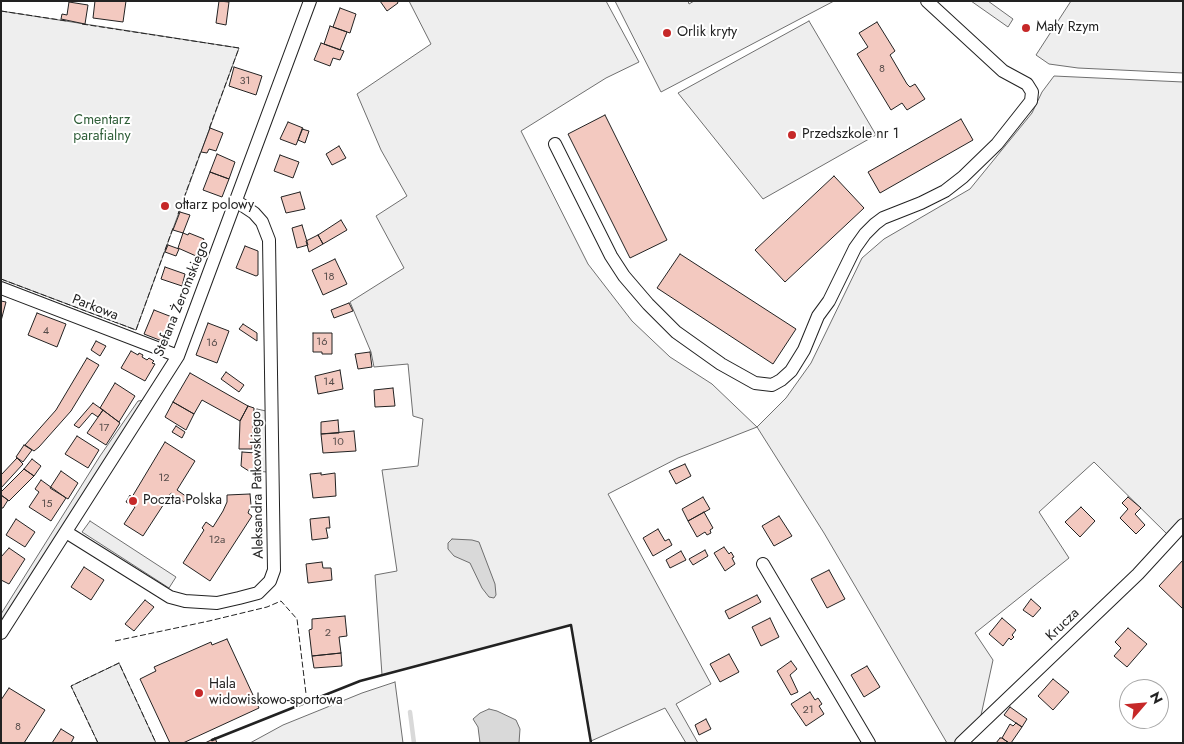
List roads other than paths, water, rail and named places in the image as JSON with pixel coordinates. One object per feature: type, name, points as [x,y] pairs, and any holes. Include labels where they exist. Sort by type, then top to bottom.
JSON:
[{"type":"street","name":"Stefana Żeromskiego","points":[[1,633],[178,356],[310,1]]},
{"type":"street","points":[[555,144],[611,256],[624,276],[648,304],[676,332],[721,364],[755,383],[772,385],[791,371],[804,350],[818,316],[829,301],[855,248],[865,234],[883,218],[945,191],[963,178],[997,144],[1031,101],[1032,92],[1027,84],[1003,70],[927,1]]},
{"type":"street","name":"Aleksandra Patkowskiego","points":[[66,532],[170,597],[184,601],[217,603],[258,593],[263,590],[273,576],[268,240],[262,222],[254,213],[236,201]]},
{"type":"street","name":"Parkowa","points":[[1,288],[178,356]]},
{"type":"street","name":"Krucza","points":[[961,743],[1138,574],[1183,525]]},
{"type":"street","points":[[763,564],[869,743]]},
{"type":"waterway","points":[[410,712],[414,743]]},
{"type":"place","name":"Mały Rzym","points":[[1026,28]]},
{"type":"place","name":"Orlik kryty","points":[[667,33]]},
{"type":"place","name":"Przedszkole nr 1","points":[[792,135]]},
{"type":"place","name":"ołtarz polowy","points":[[165,206]]},
{"type":"place","name":"Poczta Polska","points":[[133,501]]},
{"type":"place","name":"Hala widowiskowo-sportowa","points":[[199,693]]},
{"type":"park label","name":"Cmentarz parafialny","points":[[102,130]]}]
